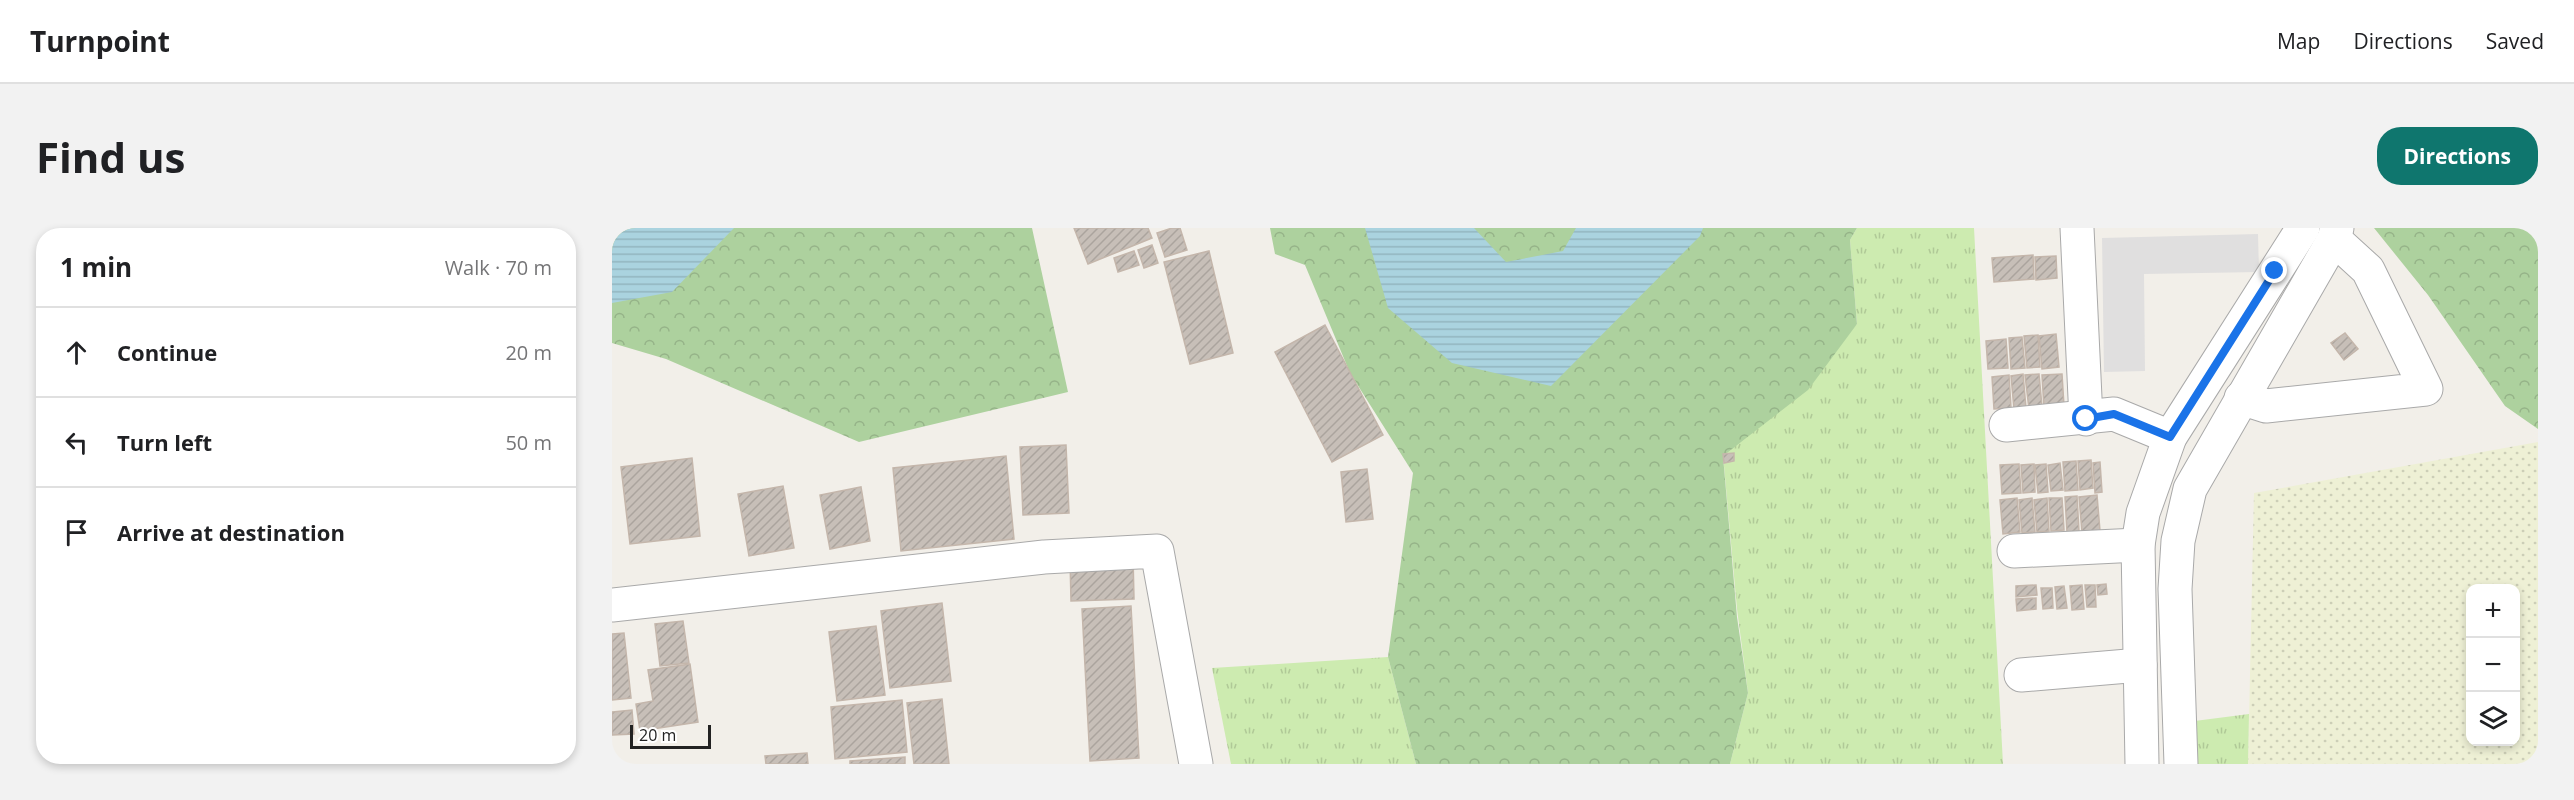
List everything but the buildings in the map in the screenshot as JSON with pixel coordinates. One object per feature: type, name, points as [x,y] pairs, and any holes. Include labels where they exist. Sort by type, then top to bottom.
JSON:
[{"type":"street","points":[[2077,228],[2086,419]]},
{"type":"street","points":[[2142,764],[2138,545],[2143,513],[2170,437],[2302,228]]},
{"type":"street","points":[[2181,764],[2175,589],[2178,541],[2190,489],[2241,398],[2336,234],[2367,270],[2426,389],[2266,406],[2241,398]]},
{"type":"street","points":[[2006,425],[2086,419],[2114,414],[2170,437]]},
{"type":"street","points":[[2014,551],[2138,545]]},
{"type":"street","points":[[612,605],[1044,557],[1157,552],[1196,764]]},
{"type":"street","points":[[2021,675],[2140,665]]},
{"type":"shaded area","points":[[2258,234],[2259,272],[2144,274],[2145,371],[2104,372],[2102,238]]},
{"type":"green space","points":[[612,228],[1032,228],[1068,392],[859,442],[666,359],[612,343]]},
{"type":"green space","points":[[1270,228],[1857,228],[1850,240],[1857,324],[1808,390],[1723,456],[1737,617],[1748,693],[1730,764],[1416,764],[1388,657],[1413,473],[1350,373],[1305,265],[1275,254]]},
{"type":"green space","points":[[1857,228],[1974,228],[2003,764],[1730,764],[1748,693],[1737,609],[1723,455],[1857,324],[1850,240]]},
{"type":"green space","points":[[2374,228],[2538,228],[2538,429],[2505,406],[2428,295]]},
{"type":"green space","points":[[2538,442],[2538,764],[2248,764],[2254,493]]},
{"type":"green space","points":[[1388,657],[1416,764],[1231,764],[1212,668]]},
{"type":"green space","points":[[2249,714],[2248,764],[2181,764],[2179,723]]},
{"type":"water","points":[[612,228],[734,228],[672,292],[612,303]]},
{"type":"water","points":[[1365,228],[1474,228],[1506,262],[1563,251],[1576,228],[1703,228],[1700,236],[1551,386],[1452,363],[1388,308]]},
{"type":"route","points":[[2086,419],[2114,414],[2170,437],[2275,271]]}]
